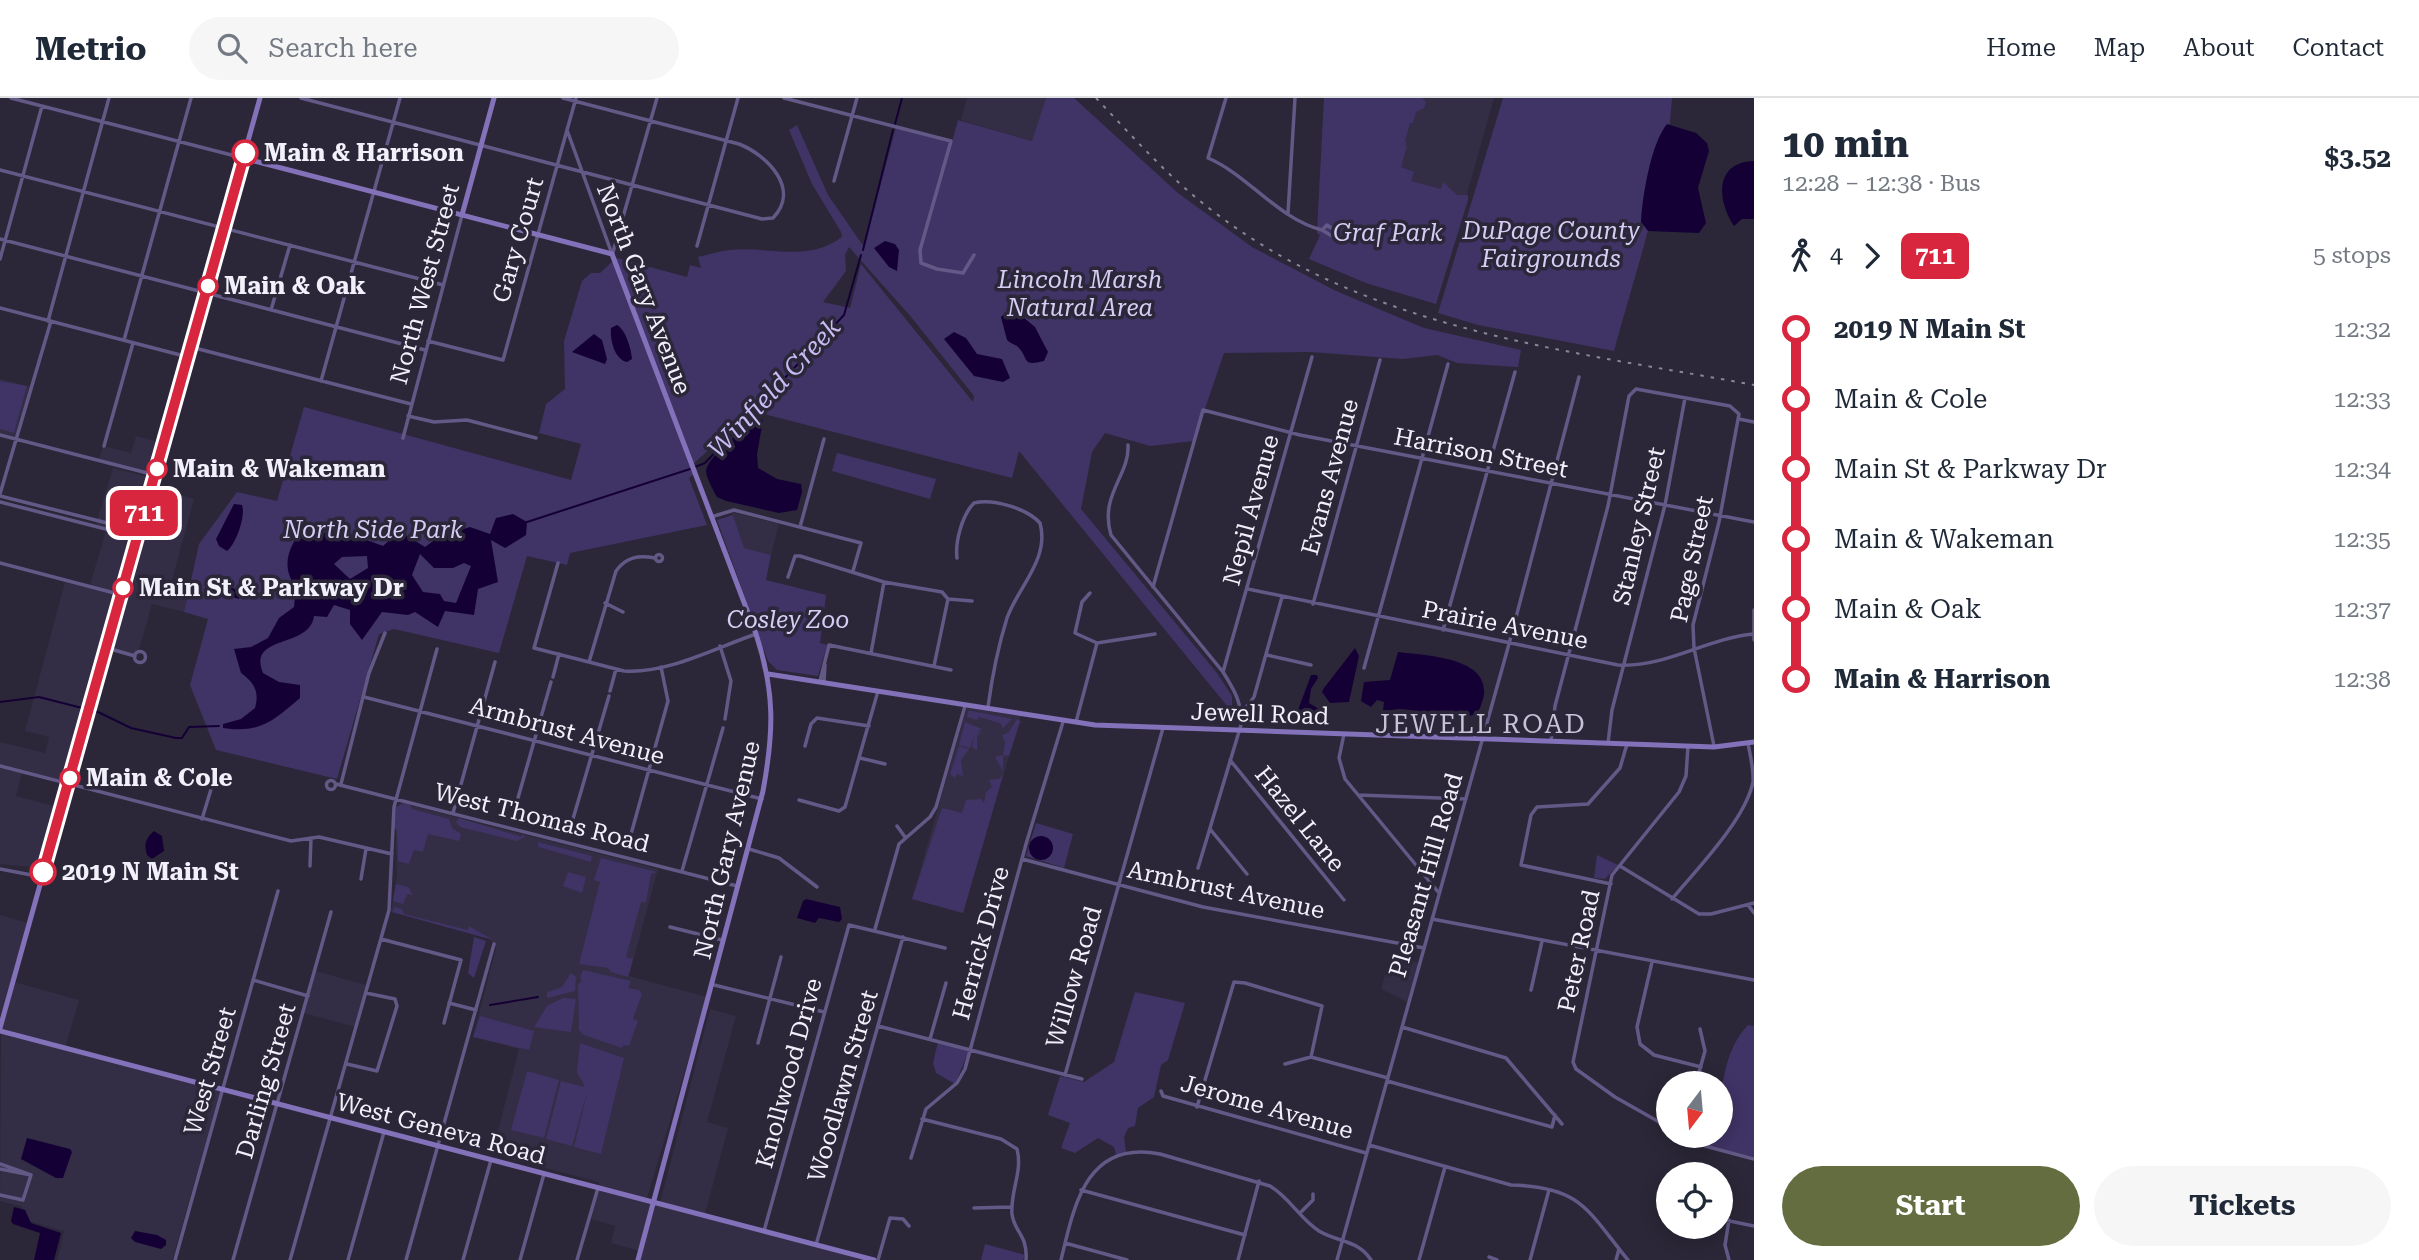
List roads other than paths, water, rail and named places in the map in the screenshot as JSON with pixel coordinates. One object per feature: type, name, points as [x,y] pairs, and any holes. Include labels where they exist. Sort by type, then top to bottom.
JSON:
[{"type":"street","points":[[11,98],[612,254],[657,98]]},
{"type":"street","points":[[109,98],[0,497],[138,534]]},
{"type":"street","points":[[124,340],[191,98]]},
{"type":"street","points":[[0,1030],[260,98]]},
{"type":"street","points":[[301,98],[765,219],[773,218],[782,202],[780,181],[770,162],[751,149],[564,98]]},
{"type":"street","points":[[321,381],[400,98]]},
{"type":"street","name":"North West Street","points":[[403,438],[494,98]]},
{"type":"street","points":[[697,246],[738,98]]},
{"type":"street","points":[[784,98],[951,141],[920,250],[921,262],[937,269],[963,273],[974,255]]},
{"type":"street","points":[[834,181],[857,98]]},
{"type":"street","points":[[1226,98],[1209,159],[1288,213],[1320,230]]},
{"type":"street","points":[[1288,213],[1295,98]]},
{"type":"street","points":[[567,130],[575,99]]},
{"type":"street","points":[[0,259],[3,240],[42,106]]},
{"type":"street","name":"Gary Court","points":[[428,341],[503,360],[567,130]]},
{"type":"street","name":"North Gary Avenue","points":[[567,130],[756,634],[768,674],[773,725],[762,799],[638,1260]]},
{"type":"street","points":[[0,170],[443,285]]},
{"type":"street","points":[[3,240],[425,350]]},
{"type":"street","points":[[271,310],[289,245]]},
{"type":"street","points":[[0,308],[188,357]]},
{"type":"street","points":[[104,446],[133,342]]},
{"type":"street","points":[[191,346],[411,404]]},
{"type":"street","name":"Nepil Avenue","points":[[1223,673],[1312,357]]},
{"type":"street","name":"Evans Avenue","points":[[1313,604],[1380,360]]},
{"type":"street","points":[[1363,668],[1448,364]]},
{"type":"street","points":[[1443,630],[1515,372]]},
{"type":"street","name":"Pleasant Hill Road","points":[[1337,1260],[1509,644],[1579,377]]},
{"type":"street","points":[[1551,741],[1555,706],[1610,495],[1632,390],[1736,409],[1739,419],[1754,422]]},
{"type":"street","name":"Stanley Street","points":[[1608,743],[1612,710],[1665,505],[1685,398]]},
{"type":"street","name":"Harrison Street","points":[[1153,587],[1203,410],[1357,447],[1754,522]]},
{"type":"street","points":[[408,416],[430,422],[462,419],[536,438]]},
{"type":"street","name":"Page Street","points":[[1714,747],[1694,648],[1695,612],[1720,515],[1739,419]]},
{"type":"street","points":[[0,435],[155,475]]},
{"type":"street","points":[[800,527],[824,439]]},
{"type":"street","points":[[1128,445],[1129,457],[1117,478],[1108,513],[1111,535],[1223,673],[1238,697],[1241,714],[1239,730],[1198,868]]},
{"type":"street","points":[[957,558],[956,550],[967,513],[974,503],[986,502],[1026,512],[1040,523],[1042,538],[1035,565],[1010,611],[993,667],[988,709]]},
{"type":"street","points":[[711,517],[734,510],[860,543],[853,571]]},
{"type":"street","points":[[788,577],[797,556],[884,582],[942,593],[948,599],[972,601]]},
{"type":"street","points":[[589,662],[605,603],[620,565],[634,557],[655,558]]},
{"type":"street","points":[[0,563],[122,595]]},
{"type":"street","points":[[558,563],[534,648],[615,669],[639,671],[661,667],[756,634]]},
{"type":"street","points":[[871,653],[884,582]]},
{"type":"street","name":"Prairie Avenue","points":[[1248,589],[1377,618],[1623,666],[1655,661],[1694,648],[1754,634]]},
{"type":"street","points":[[1090,593],[1082,602],[1075,633],[1097,643],[1155,634]]},
{"type":"street","points":[[1241,714],[1252,703],[1282,597]]},
{"type":"street","points":[[934,666],[948,599]]},
{"type":"street","points":[[605,603],[619,607],[623,612]]},
{"type":"street","points":[[1754,610],[1754,640]]},
{"type":"street","points":[[364,697],[369,673],[385,633]]},
{"type":"street","points":[[1076,723],[1097,643]]},
{"type":"street","points":[[822,681],[829,645],[951,670]]},
{"type":"street","points":[[720,646],[731,681],[725,719]]},
{"type":"street","points":[[107,648],[135,656]]},
{"type":"street","points":[[290,1260],[390,902],[396,798],[437,649]]},
{"type":"street","points":[[514,812],[559,654]]},
{"type":"street","points":[[1267,655],[1311,665]]},
{"type":"street","points":[[453,813],[495,662]]},
{"type":"street","points":[[628,845],[668,701],[661,667]]},
{"type":"street","points":[[570,830],[615,669]]},
{"type":"street","name":"Jewell Road","points":[[768,674],[1076,723],[1714,747],[1751,743]]},
{"type":"street","points":[[799,800],[842,810],[860,758],[878,691]]},
{"type":"street","name":"Armbrust Avenue","points":[[364,697],[762,799]]},
{"type":"street","name":"West Thomas Road","points":[[364,697],[338,784],[739,887]]},
{"type":"street","points":[[945,948],[875,929],[895,853],[905,837],[927,820],[936,807],[965,706]]},
{"type":"street","points":[[805,746],[812,722],[817,718],[869,726]]},
{"type":"street","name":"Herrick Drive","points":[[911,1158],[922,1119],[933,1100],[960,1080],[1063,722]]},
{"type":"street","points":[[682,872],[723,728]]},
{"type":"street","name":"Willow Road","points":[[1065,1075],[1163,728]]},
{"type":"street","points":[[1344,734],[1340,765],[1345,779],[1439,894]]},
{"type":"street","points":[[1672,899],[1724,836],[1752,785],[1754,776],[1751,743]]},
{"type":"street","points":[[1611,884],[1521,865],[1531,815],[1537,807],[1588,804],[1620,768],[1627,744]]},
{"type":"street","name":"Peter Road","points":[[1656,1120],[1615,1097],[1576,1069],[1573,1062],[1612,874],[1679,792],[1686,776],[1688,746]]},
{"type":"street","points":[[860,758],[885,764]]},
{"type":"street","name":"Hazel Lane","points":[[1230,760],[1344,900]]},
{"type":"street","points":[[0,766],[291,841],[323,837],[392,854]]},
{"type":"street","points":[[202,818],[212,786]]},
{"type":"street","points":[[1358,795],[1466,799]]},
{"type":"street","points":[[897,826],[905,837]]},
{"type":"street","points":[[1210,830],[1247,874]]},
{"type":"street","points":[[310,866],[311,838]]},
{"type":"street","points":[[360,879],[366,849]]},
{"type":"street","points":[[749,849],[779,858],[817,887]]},
{"type":"street","name":"Armbrust Avenue","points":[[1022,859],[1203,907],[1424,948]]},
{"type":"street","points":[[1619,866],[1693,912],[1705,915],[1754,903]]},
{"type":"street","points":[[0,869],[42,877]]},
{"type":"street","name":"West Street","points":[[175,1260],[278,891]]},
{"type":"street","points":[[1748,905],[1754,913]]},
{"type":"street","name":"Darling Street","points":[[233,1260],[331,912]]},
{"type":"street","points":[[1432,919],[1754,980]]},
{"type":"street","name":"Knollwood Drive","points":[[764,1231],[849,925],[875,929]]},
{"type":"street","points":[[670,927],[725,941]]},
{"type":"street","name":"Woodlawn Street","points":[[816,1245],[903,937]]},
{"type":"street","points":[[381,939],[461,960],[444,1023]]},
{"type":"street","points":[[1531,990],[1542,941]]},
{"type":"street","points":[[406,1260],[494,944]]},
{"type":"street","points":[[758,1043],[781,957]]},
{"type":"street","points":[[1653,962],[1637,1027],[1640,1044],[1654,1055],[1701,1067]]},
{"type":"street","points":[[253,980],[308,996]]},
{"type":"street","points":[[1197,1107],[1233,984],[1245,982],[1322,1006],[1311,1057]]},
{"type":"street","points":[[930,1039],[946,983]]},
{"type":"street","points":[[714,985],[824,1012]]},
{"type":"street","points":[[346,1064],[377,1071],[390,1031],[397,1006],[395,999],[366,993]]},
{"type":"street","points":[[449,1003],[476,1010]]},
{"type":"street","points":[[878,1026],[1082,1079]]},
{"type":"street","points":[[1402,1027],[1506,1058],[1563,1124]]},
{"type":"street","points":[[1700,1029],[1705,1047],[1700,1071]]},
{"type":"street","name":"West Geneva Road","points":[[0,1030],[876,1260]]},
{"type":"street","points":[[1285,1064],[1311,1057],[1552,1127],[1555,1115]]},
{"type":"street","name":"Jerome Avenue","points":[[1161,1091],[1163,1096],[1197,1107],[1366,1153]]},
{"type":"street","points":[[922,1119],[1001,1139],[1017,1149],[1020,1166],[1012,1218],[1025,1239],[1026,1260]]},
{"type":"street","points":[[348,1260],[384,1132]]},
{"type":"street","name":"Jerome Avenue","points":[[1368,1145],[1511,1185],[1533,1185],[1579,1201],[1628,1260]]},
{"type":"street","points":[[1713,1148],[1754,1159]]},
{"type":"street","points":[[1061,1260],[1081,1190],[1093,1173],[1109,1160],[1141,1152],[1259,1181],[1280,1192],[1319,1231],[1361,1248],[1371,1260]]},
{"type":"street","points":[[463,1260],[491,1160]]},
{"type":"street","points":[[0,1164],[31,1175]]},
{"type":"street","points":[[1419,1260],[1445,1167]]},
{"type":"street","points":[[0,1169],[31,1175]]},
{"type":"street","points":[[520,1260],[544,1174]]},
{"type":"street","points":[[0,1195],[23,1200],[31,1175]]},
{"type":"street","points":[[1238,1260],[1259,1181]]},
{"type":"street","points":[[577,1260],[598,1188]]},
{"type":"street","points":[[1081,1190],[1245,1235]]},
{"type":"street","points":[[1530,1260],[1549,1190]]},
{"type":"street","points":[[1300,1213],[1313,1200],[1313,1194]]},
{"type":"street","points":[[974,1208],[1012,1207]]},
{"type":"street","points":[[876,1260],[890,1218],[903,1219],[909,1226]]},
{"type":"street","points":[[1733,1221],[1754,1226]]},
{"type":"street","points":[[1726,1239],[1729,1260]]},
{"type":"street","points":[[1065,1243],[1124,1260]]},
{"type":"street","points":[[1616,1260],[1619,1249]]},
{"type":"street","points":[[1489,1257],[1497,1260]]},
{"type":"waterway","name":"Winfield Creek","points":[[895,124],[902,98]]},
{"type":"waterway","name":"Winfield Creek","points":[[863,250],[893,130]]},
{"type":"waterway","name":"Winfield Creek","points":[[695,467],[705,463],[844,315],[861,255]]},
{"type":"waterway","name":"Winfield Creek","points":[[527,522],[690,469]]},
{"type":"waterway","points":[[0,702],[39,697],[98,712],[131,728],[176,738],[182,738],[189,727],[219,726]]},
{"type":"waterway","points":[[490,1005],[538,997]]},
{"type":"railway","points":[[1096,98],[1167,172],[1214,212],[1274,252],[1338,284],[1404,310],[1472,330],[1613,360],[1754,385]]},
{"type":"place","name":"Main & Harrison","points":[[245,153]]},
{"type":"place","name":"Main & Oak","points":[[208,286]]},
{"type":"place","name":"Main & Wakeman","points":[[157,469]]},
{"type":"place","name":"Main St & Parkway Dr","points":[[123,588]]},
{"type":"place","name":"Main & Cole","points":[[70,778]]},
{"type":"place","name":"2019 N Main St","points":[[43,872]]},
{"type":"district","name":"JEWELL ROAD","points":[[1481,724]]},
{"type":"park label","name":"Graf Park","points":[[1388,233]]},
{"type":"park label","name":"DuPage County Fairgrounds","points":[[1551,245]]},
{"type":"park label","name":"Lincoln Marsh Natural Area","points":[[1080,294]]},
{"type":"park label","name":"North Side Park","points":[[373,530]]},
{"type":"park label","name":"Cosley Zoo","points":[[788,620]]}]
